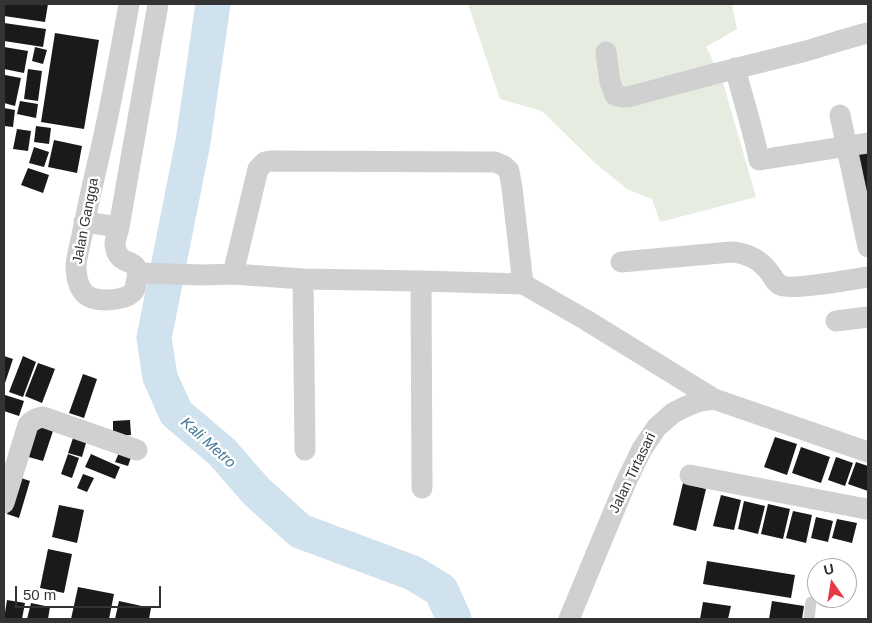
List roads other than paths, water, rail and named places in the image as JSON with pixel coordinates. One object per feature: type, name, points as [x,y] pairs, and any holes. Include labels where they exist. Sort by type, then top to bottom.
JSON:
[{"type":"street","name":"Jalan Gangga","points":[[129,4],[76,266],[80,287],[90,298],[97,299],[115,299],[127,296],[132,293],[145,274]]},
{"type":"street","points":[[158,4],[115,243],[118,255],[123,261],[132,263],[145,274],[234,274],[302,279],[523,284],[714,399],[868,452]]},
{"type":"street","points":[[606,52],[610,82],[616,95],[628,97],[868,33]]},
{"type":"street","points":[[735,68],[759,160],[868,142]]},
{"type":"street","points":[[840,115],[868,247]]},
{"type":"street","points":[[234,274],[258,169],[265,162],[495,162],[510,171],[523,284]]},
{"type":"street","points":[[84,222],[119,227]]},
{"type":"street","points":[[621,262],[731,252],[744,253],[763,264],[781,286],[804,286],[868,277]]},
{"type":"street","points":[[302,279],[305,450]]},
{"type":"street","points":[[421,281],[422,488]]},
{"type":"street","points":[[836,321],[868,317]]},
{"type":"street","name":"Jalan Tirtasari","points":[[568,619],[626,482],[642,449],[656,427],[673,413],[686,406],[714,399]]},
{"type":"street","points":[[4,503],[28,425],[37,418],[43,417],[137,450]]},
{"type":"street","points":[[690,475],[868,508]]},
{"type":"waterway","name":"Kali Metro","points":[[213,4],[193,142],[154,338],[160,377],[176,413],[222,452],[256,491],[300,531],[413,573],[441,590],[454,619]]}]
